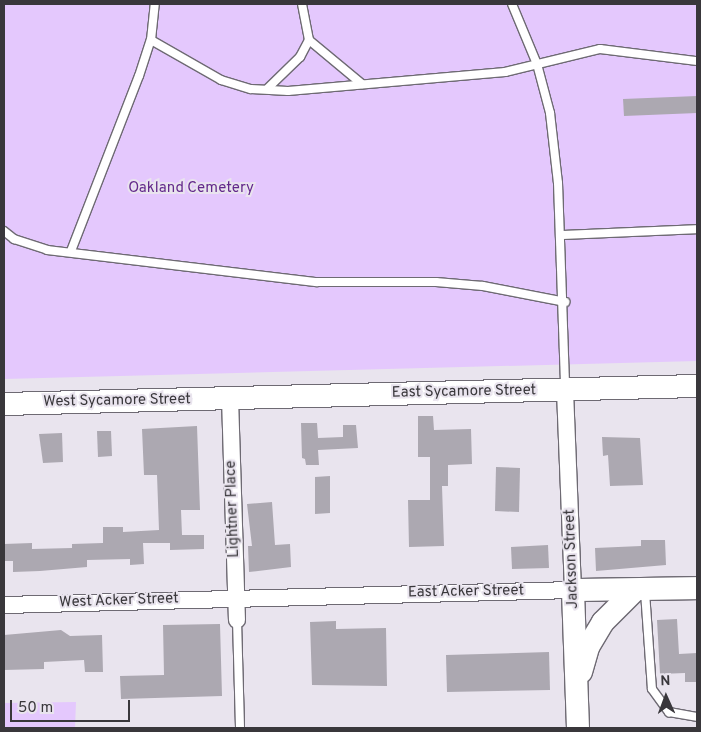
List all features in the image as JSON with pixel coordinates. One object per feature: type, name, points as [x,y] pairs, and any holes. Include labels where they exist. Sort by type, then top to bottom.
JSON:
[{"type":"street","name":"East Sycamore Street","points":[[230,398],[697,386]]},
{"type":"street","name":"Jackson Street","points":[[565,390],[578,728]]},
{"type":"street","name":"West Sycamore Street","points":[[4,404],[230,398]]},
{"type":"street","name":"Lightner Place","points":[[230,398],[237,620]]},
{"type":"street","name":"East Acker Street","points":[[235,597],[697,588]]},
{"type":"street","points":[[576,688],[588,647],[603,622],[640,590]]},
{"type":"street","name":"West Acker Street","points":[[4,605],[235,597]]},
{"type":"lane","points":[[70,251],[150,40],[155,4]]},
{"type":"lane","points":[[302,4],[309,40],[362,84]]},
{"type":"lane","points":[[512,4],[537,64],[550,113],[565,302],[565,390]]},
{"type":"lane","points":[[150,40],[221,80],[266,89],[362,84],[505,72],[600,49],[697,61]]},
{"type":"lane","points":[[266,89],[285,75],[309,40]]},
{"type":"lane","points":[[561,235],[697,229]]},
{"type":"lane","points":[[4,231],[14,239],[47,250],[70,251],[317,282],[474,286],[565,302]]},
{"type":"lane","points":[[640,590],[652,689],[669,712],[697,717]]},
{"type":"lane","points":[[237,620],[240,728]]},
{"type":"green space","name":"Oakland Cemetery","points":[[4,4],[697,4],[697,361],[4,379]]},
{"type":"green space","points":[[76,702],[75,728],[4,728],[4,703]]},
{"type":"building","points":[[697,96],[697,113],[624,116],[623,99]]},
{"type":"building","points":[[418,416],[433,416],[434,430],[471,429],[472,464],[448,465],[448,486],[442,486],[444,546],[409,547],[408,500],[430,500],[430,457],[418,457]]},
{"type":"building","points":[[301,423],[317,423],[318,438],[343,437],[343,425],[356,425],[358,448],[318,450],[319,465],[306,465],[305,459],[302,458]]},
{"type":"building","points":[[197,426],[200,510],[181,510],[182,535],[204,535],[204,549],[170,550],[170,543],[143,543],[144,564],[130,565],[130,559],[87,560],[87,567],[40,571],[13,572],[13,561],[4,561],[4,544],[32,543],[32,549],[72,548],[72,544],[103,543],[103,527],[123,527],[123,532],[159,530],[157,475],[144,475],[142,429]]},
{"type":"building","points":[[97,431],[111,431],[112,456],[98,457]]},
{"type":"building","points":[[62,433],[63,462],[43,463],[39,434]]},
{"type":"building","points":[[602,437],[640,438],[643,485],[610,486],[608,455],[603,456]]},
{"type":"building","points":[[496,467],[520,468],[519,512],[495,511]]},
{"type":"building","points":[[330,476],[330,513],[315,514],[315,477]]},
{"type":"building","points":[[272,502],[275,545],[290,544],[291,567],[249,572],[248,546],[252,546],[247,504]]},
{"type":"building","points":[[641,540],[665,540],[666,565],[596,571],[595,548],[641,546]]},
{"type":"building","points":[[548,545],[549,568],[512,569],[511,547]]},
{"type":"building","points":[[677,619],[679,654],[697,653],[697,682],[685,682],[685,673],[660,674],[657,620]]},
{"type":"building","points":[[336,621],[336,629],[386,628],[387,686],[312,685],[310,622]]},
{"type":"building","points":[[220,624],[222,696],[121,699],[120,676],[164,675],[163,625]]},
{"type":"building","points":[[61,630],[70,636],[102,635],[103,672],[85,672],[84,660],[44,662],[44,669],[4,670],[4,635]]},
{"type":"building","points":[[549,652],[550,690],[447,692],[446,655]]}]
